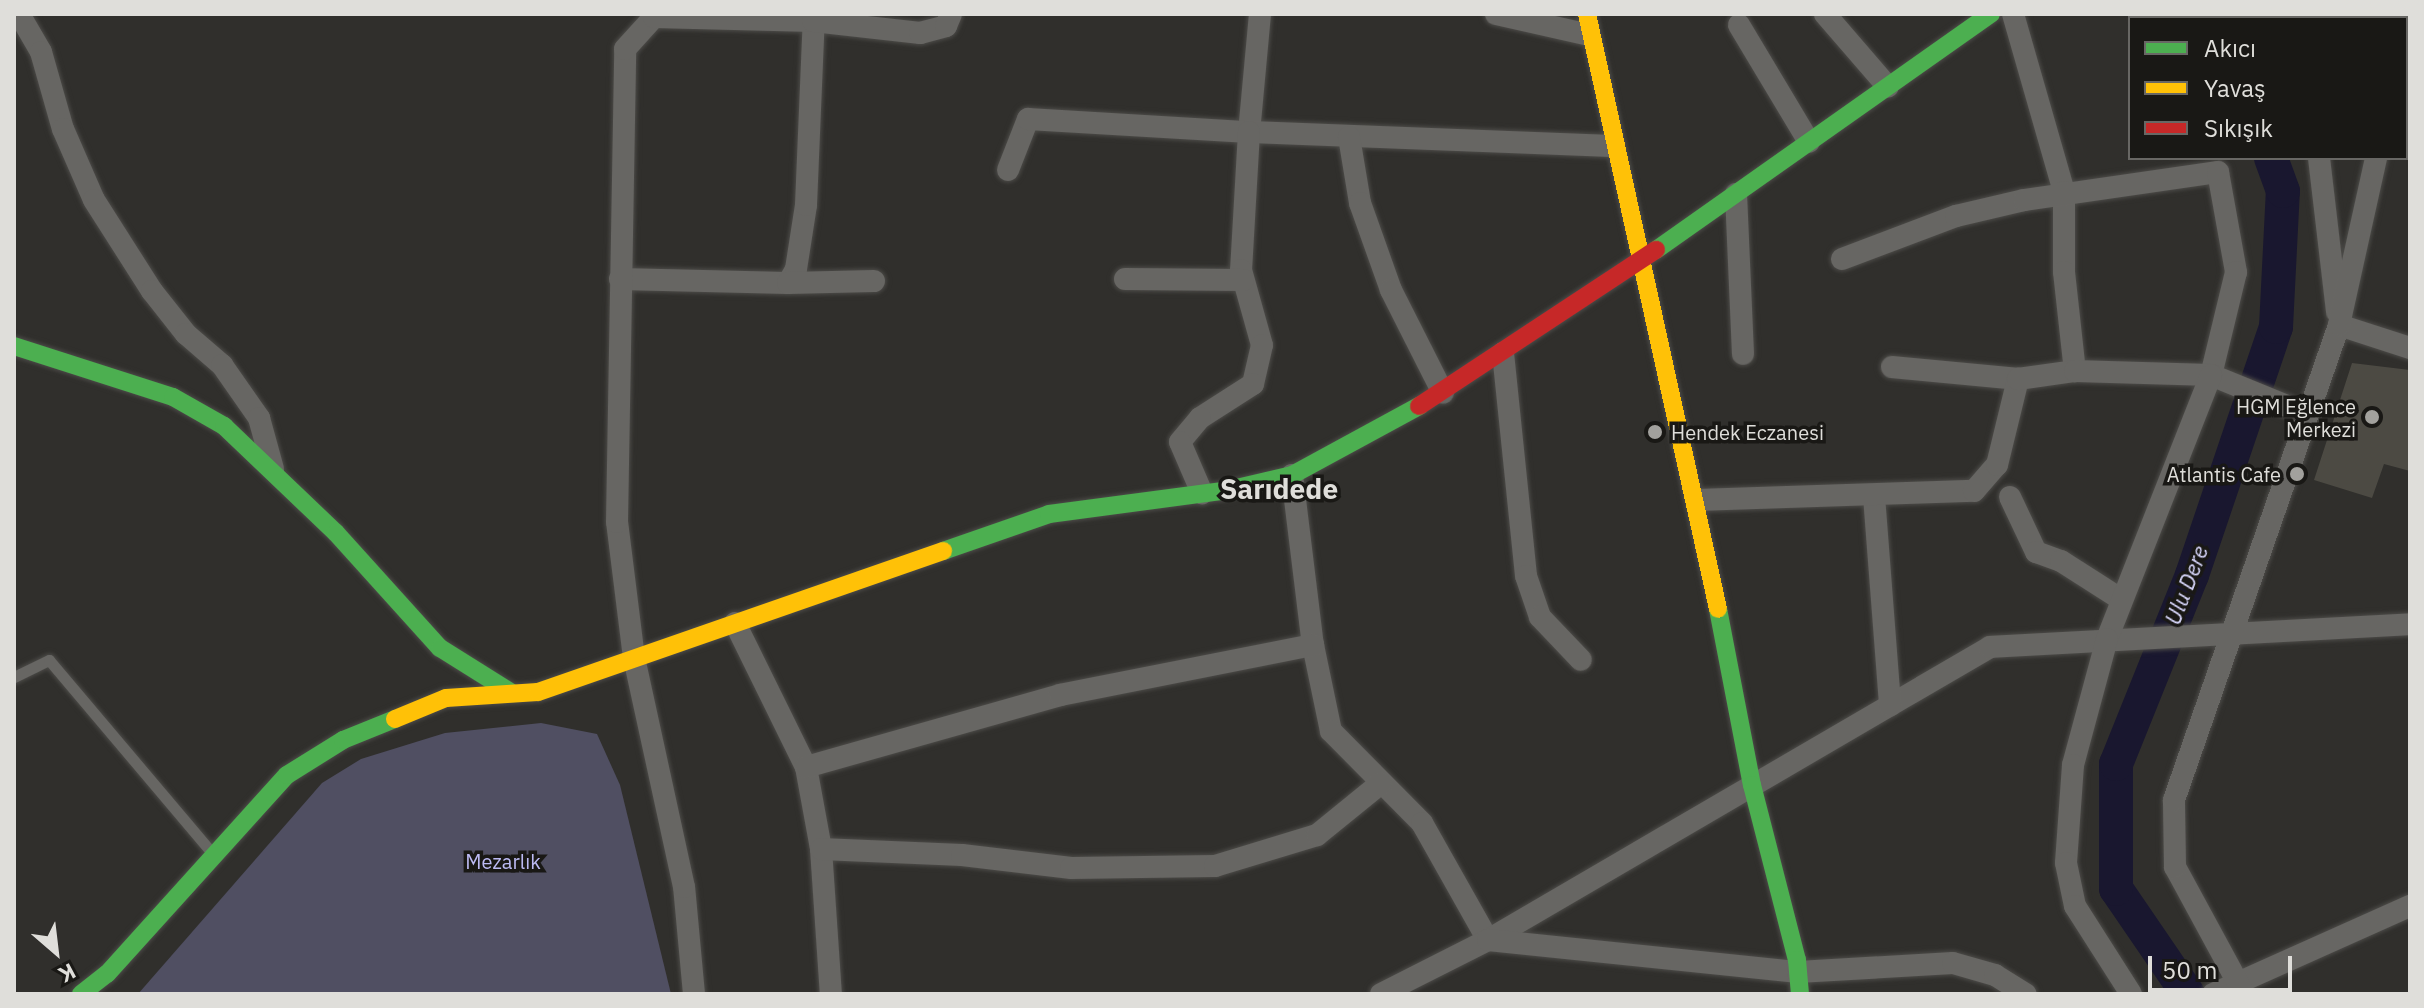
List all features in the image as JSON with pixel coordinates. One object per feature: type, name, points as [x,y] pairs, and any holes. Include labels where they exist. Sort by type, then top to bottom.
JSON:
[{"type":"street","points":[[19,14],[41,52],[63,129],[94,200],[152,291],[186,334],[222,365],[259,418],[273,469]]},
{"type":"street","points":[[694,994],[684,887],[634,658],[617,522],[625,49],[634,33],[654,17],[814,18],[920,33],[946,26],[951,14]]},
{"type":"street","points":[[1202,493],[1180,442],[1200,418],[1253,384],[1262,345],[1243,280],[1249,132],[1260,14]]},
{"type":"street","points":[[1496,14],[1588,25],[1697,500],[1752,785],[1799,983]]},
{"type":"street","points":[[1825,14],[1888,87]]},
{"type":"street","points":[[81,994],[107,974],[287,775],[343,740],[446,698],[538,692],[1049,514],[1202,493],[1292,475],[1443,393],[1641,261],[1991,14]]},
{"type":"street","points":[[2013,14],[2064,192],[2064,272],[2075,371]]},
{"type":"street","points":[[788,283],[796,269],[806,205],[814,18]]},
{"type":"street","points":[[1739,25],[1809,142]]},
{"type":"street","points":[[1008,170],[1028,119],[1349,137],[1614,146]]},
{"type":"street","points":[[1349,137],[1360,203],[1391,290],[1443,393]]},
{"type":"street","points":[[2319,160],[2339,325]]},
{"type":"street","points":[[2264,994],[2243,984],[2175,867],[2174,800],[2339,325],[2376,160]]},
{"type":"street","points":[[1842,259],[1956,216],[2064,192],[2214,165],[2236,272],[2211,375],[2107,639],[2073,765],[2066,863],[2075,906],[2131,994]]},
{"type":"street","points":[[1736,194],[1743,354]]},
{"type":"street","points":[[620,279],[788,283],[874,281]]},
{"type":"street","points":[[1125,279],[1243,280]]},
{"type":"street","points":[[2339,325],[2410,348]]},
{"type":"street","points":[[14,346],[173,397],[224,426],[273,469],[440,648],[512,693]]},
{"type":"street","points":[[1503,353],[1526,576],[1540,617],[1581,660]]},
{"type":"street","points":[[1892,367],[2018,379],[2075,371],[2211,375],[2287,406]]},
{"type":"street","points":[[1697,500],[1974,491],[1997,465],[2018,379]]},
{"type":"street","points":[[1292,475],[1313,645],[1331,731],[1422,823],[1488,940]]},
{"type":"street","points":[[1874,496],[1890,705]]},
{"type":"street","points":[[2010,497],[2036,552],[2061,561],[2122,600]]},
{"type":"street","points":[[735,623],[759,682],[806,767],[821,849],[831,994]]},
{"type":"street","points":[[1381,994],[1488,940],[1990,647],[2230,632],[2289,634],[2410,624]]},
{"type":"street","points":[[806,767],[1060,695],[1313,645]]},
{"type":"street","points":[[821,849],[962,855],[1071,868],[1215,866],[1317,835],[1381,783]]},
{"type":"street","points":[[2213,994],[2243,984],[2410,906]]},
{"type":"street","points":[[1488,940],[1799,983],[1953,963],[1995,975],[2025,994]]},
{"type":"lane","points":[[14,677],[49,660],[215,855]]},
{"type":"green space","name":"Mezarlık","points":[[541,723],[597,734],[620,785],[671,994],[138,994],[322,783],[361,759],[445,733]]},
{"type":"building","name":"HGM Eğlence Merkezi","points":[[2352,363],[2410,370],[2410,471],[2384,464],[2372,498],[2314,480]]},
{"type":"waterway","name":"Ulu Dere","points":[[2188,994],[2116,889],[2116,764],[2192,575],[2276,327],[2283,191],[2272,160]]},
{"type":"traffic: fast","points":[[1656,250],[1991,14]]},
{"type":"traffic: fast","points":[[14,346],[173,397],[224,426],[336,533],[440,648],[512,693]]},
{"type":"traffic: fast","points":[[943,551],[1049,514],[1228,490],[1292,475],[1419,406]]},
{"type":"traffic: fast","points":[[1718,609],[1752,785],[1797,960],[1800,994]]},
{"type":"traffic: fast","points":[[81,994],[107,974],[287,775],[343,740],[395,719]]},
{"type":"traffic: slow","points":[[1587,14],[1718,609]]},
{"type":"traffic: slow","points":[[395,719],[446,698],[538,692],[943,551]]},
{"type":"traffic: jam","points":[[1419,406],[1656,250]]},
{"type":"place","name":"HGM Eğlence Merkezi","points":[[2372,417]]},
{"type":"place","name":"Hendek Eczanesi","points":[[1655,432]]},
{"type":"place","name":"Atlantis Cafe","points":[[2297,474]]},
{"type":"district","name":"Sarıdede","points":[[1279,489]]}]
